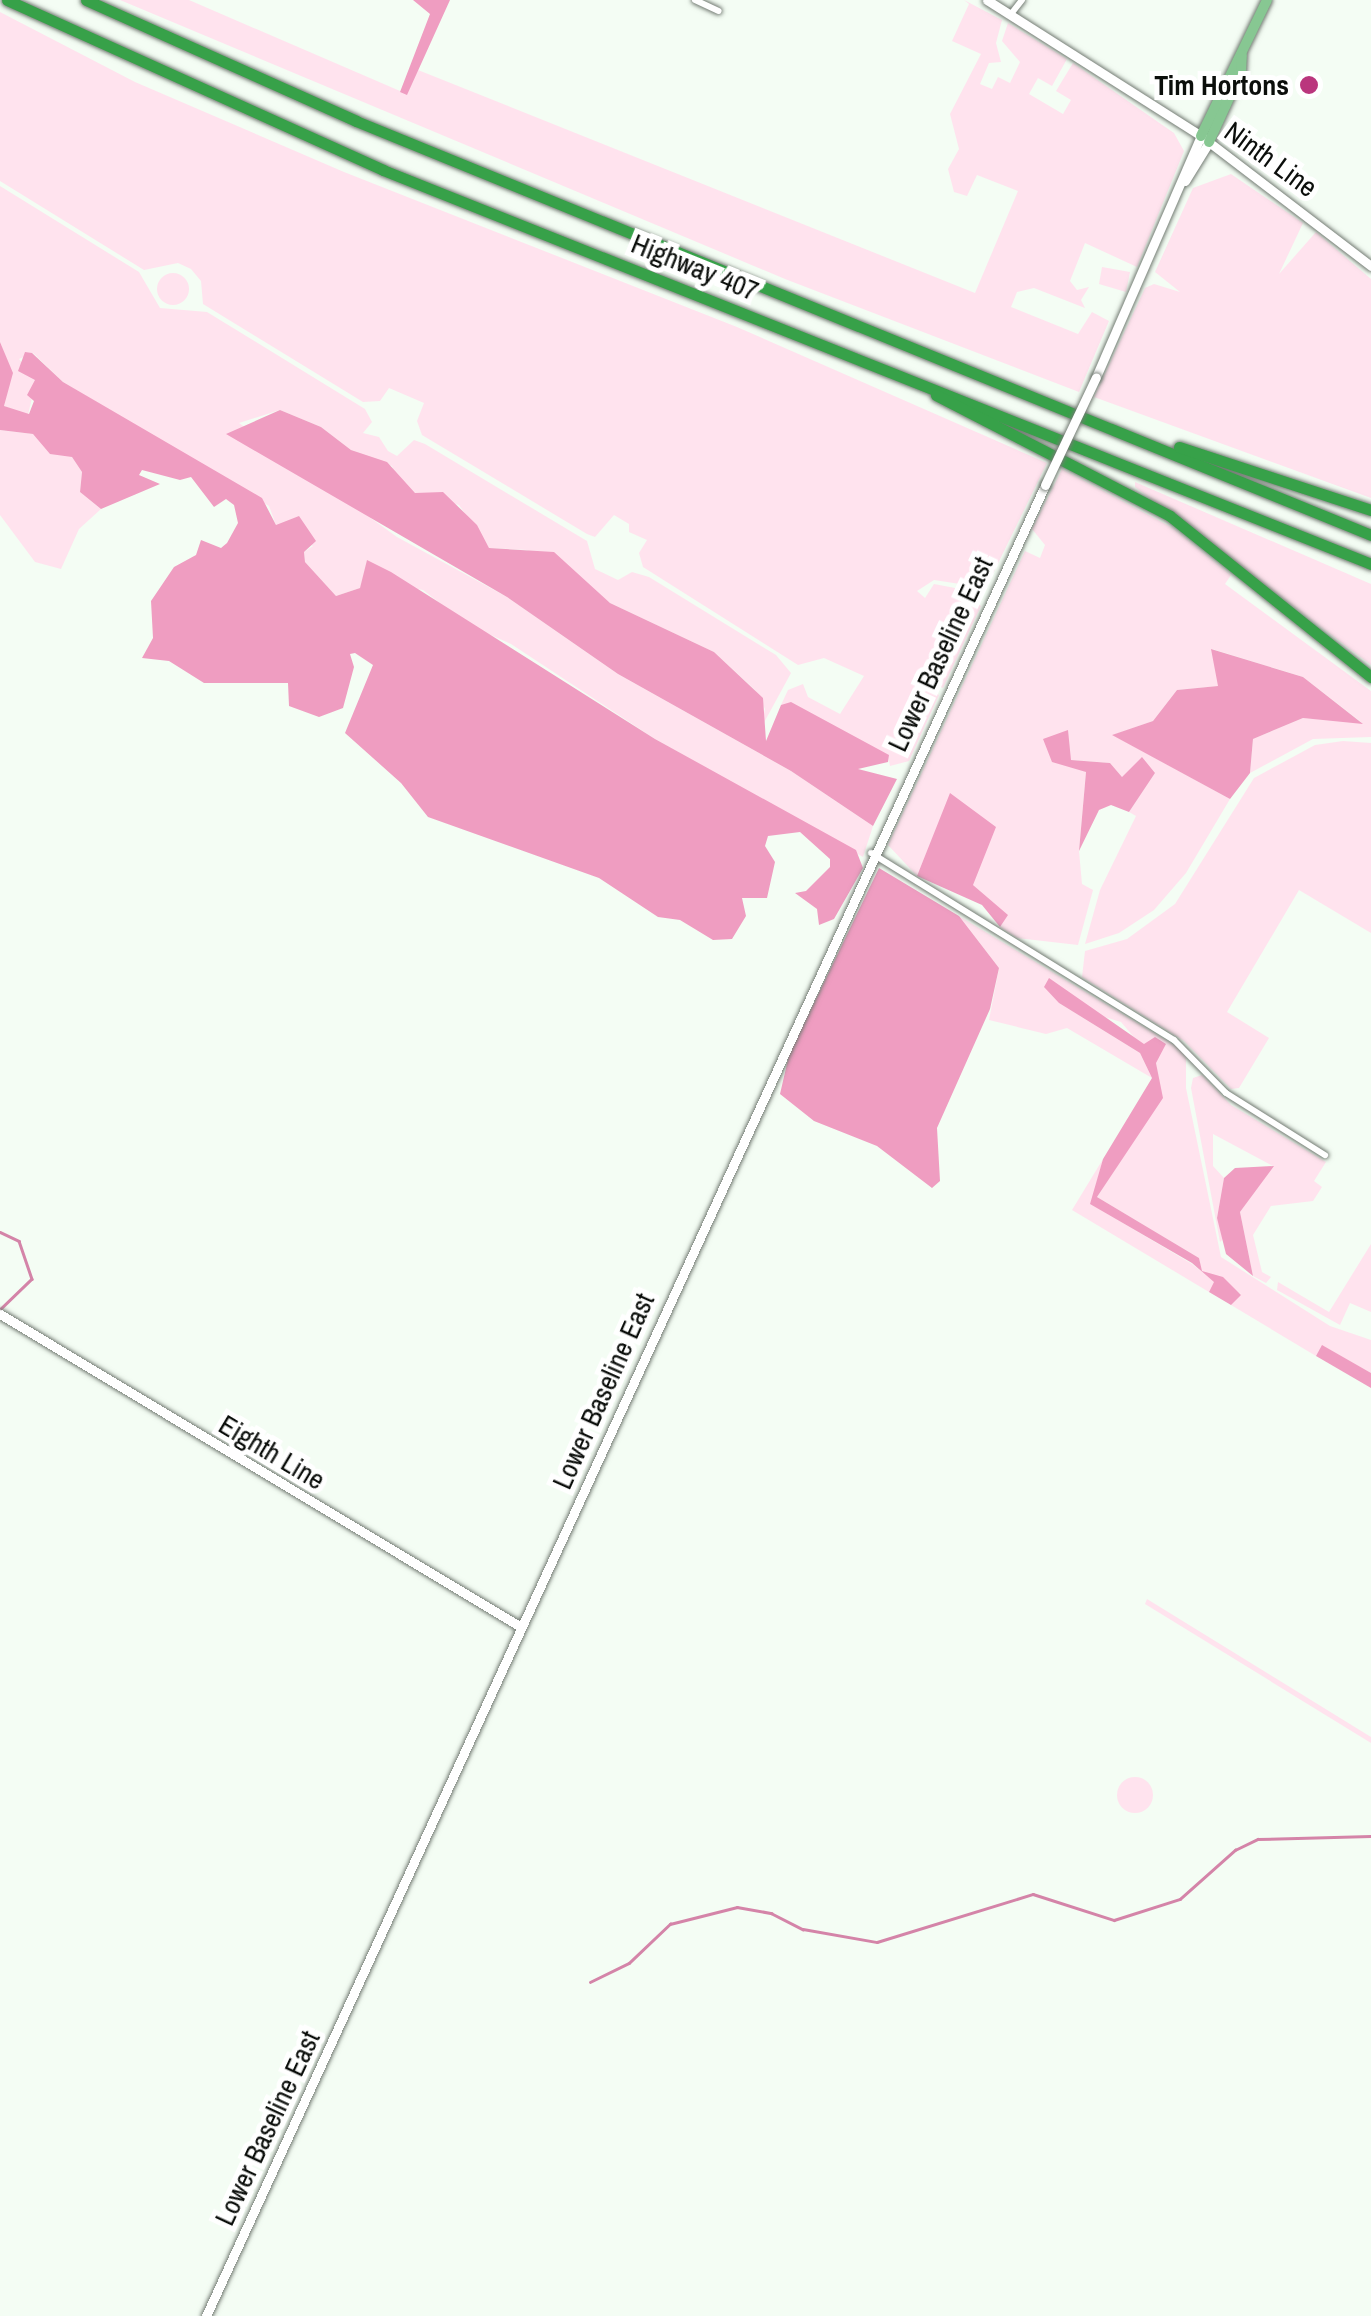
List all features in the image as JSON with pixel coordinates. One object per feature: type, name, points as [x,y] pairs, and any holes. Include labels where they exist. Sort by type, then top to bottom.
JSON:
[{"type":"highway","name":"Highway 407","points":[[7,0],[270,123],[1371,564]]},
{"type":"highway","name":"Highway 407","points":[[86,0],[356,121],[1371,535]]},
{"type":"highway","points":[[925,386],[948,404],[1170,516],[1371,677]]},
{"type":"highway","points":[[1061,406],[1371,510]]},
{"type":"main road","name":"Ninth Line","points":[[987,0],[1205,139],[1371,266]]},
{"type":"main road","points":[[1205,139],[1267,0]]},
{"type":"main road","name":"Lower Baseline East","points":[[206,2316],[871,853],[1205,139]]},
{"type":"main road","name":"Eighth Line","points":[[0,1314],[521,1627]]},
{"type":"street","points":[[695,0],[719,11]]},
{"type":"street","points":[[1011,14],[1022,0]]},
{"type":"street","points":[[871,853],[1174,1040],[1226,1093],[1325,1156]]},
{"type":"shaded area","points":[[120,0],[189,0],[407,94],[418,70],[975,293],[1018,191],[977,175],[967,196],[954,192],[948,169],[959,149],[950,114],[981,54],[952,41],[969,4],[964,0],[1002,20],[996,43],[1001,62],[989,63],[980,84],[992,89],[998,77],[1010,83],[1020,62],[1002,41],[1008,23],[1067,59],[1052,86],[1038,78],[1029,94],[1063,114],[1071,100],[1056,91],[1073,63],[1174,133],[1184,151],[1137,267],[1085,243],[1070,281],[1077,290],[1089,287],[1081,300],[1085,308],[1034,288],[1017,292],[1011,307],[1078,334],[1092,312],[1109,321],[1079,392],[785,279]]},
{"type":"shaded area","points":[[413,0],[450,0],[407,95],[400,92],[430,14]]},
{"type":"shaded area","points":[[0,12],[135,82],[344,172],[737,327],[1047,463],[986,588],[934,580],[917,591],[925,598],[934,584],[955,588],[981,606],[943,688],[913,674],[939,695],[909,761],[890,766],[888,755],[781,705],[788,690],[803,684],[808,697],[840,714],[864,676],[824,658],[798,665],[643,567],[639,553],[647,540],[629,532],[629,524],[614,515],[595,537],[587,534],[422,435],[417,421],[424,403],[389,388],[380,401],[363,402],[203,304],[201,281],[191,269],[178,263],[144,270],[0,181]]},
{"type":"shaded area","points":[[1231,174],[1303,223],[1279,274],[1316,232],[1371,279],[1371,498],[1094,397],[1145,288],[1154,284],[1180,292],[1155,272],[1193,188]]},
{"type":"shaded area","points":[[0,186],[139,272],[160,308],[207,312],[365,409],[372,422],[363,433],[379,437],[388,451],[397,456],[414,440],[425,444],[587,541],[595,569],[618,580],[632,572],[649,577],[776,655],[791,673],[760,730],[765,709],[755,690],[714,652],[610,603],[527,550],[489,548],[459,505],[415,493],[397,480],[392,466],[351,450],[321,427],[280,410],[239,423],[397,537],[507,597],[618,674],[791,771],[873,826],[863,857],[655,739],[511,644],[468,625],[423,590],[365,579],[360,588],[336,596],[305,562],[304,552],[313,546],[276,525],[269,506],[63,382],[33,353],[19,359],[36,380],[28,415],[4,406],[12,373],[0,342]]},
{"type":"shaded area","points":[[1102,267],[1130,272],[1126,292],[1099,284]]},
{"type":"shaded area","points":[[173,273],[184,278],[189,289],[184,300],[173,305],[162,300],[157,289],[162,278]]},
{"type":"shaded area","points":[[0,342],[13,373],[4,406],[29,414],[34,401],[27,395],[35,380],[18,371],[25,352],[32,353],[63,382],[262,498],[276,525],[299,516],[316,541],[304,552],[305,562],[336,596],[360,588],[367,560],[655,739],[856,850],[863,868],[834,919],[819,925],[817,909],[795,893],[806,891],[830,867],[830,859],[800,832],[768,836],[765,846],[775,862],[767,898],[742,898],[746,916],[732,939],[713,940],[680,920],[658,917],[599,878],[428,817],[401,783],[345,733],[373,665],[355,653],[350,654],[354,667],[343,708],[319,717],[289,706],[288,683],[204,683],[169,661],[142,658],[153,638],[151,601],[174,567],[196,555],[201,540],[221,548],[227,543],[238,523],[234,505],[226,499],[214,507],[191,477],[180,480],[142,470],[139,475],[160,484],[101,509],[80,492],[82,472],[72,457],[50,454],[33,434],[0,430]]},
{"type":"shaded area","points":[[280,410],[321,427],[351,450],[387,462],[415,493],[443,492],[477,525],[489,548],[554,552],[610,603],[714,652],[763,698],[766,741],[781,705],[791,702],[889,755],[888,762],[858,769],[897,779],[873,826],[791,771],[618,674],[507,597],[226,434]]},
{"type":"shaded area","points":[[0,430],[33,434],[72,457],[82,472],[80,492],[101,509],[79,529],[61,569],[35,562],[0,515]]},
{"type":"shaded area","points":[[1062,469],[1173,528],[1231,575],[1225,584],[1371,691],[1371,737],[1313,739],[1250,773],[1253,739],[1303,718],[1361,722],[1303,677],[1212,649],[1219,686],[1177,690],[1153,721],[1113,735],[1230,799],[1186,873],[1154,910],[1119,933],[1085,944],[1100,890],[1136,816],[1129,812],[1155,773],[1122,777],[1110,763],[1071,760],[1043,739],[1086,772],[1079,851],[1082,884],[1093,890],[1078,945],[1017,938],[1000,927],[1007,915],[973,885],[951,794],[917,876],[888,845],[1025,551],[1040,558],[1045,545],[1032,529]]},
{"type":"shaded area","points":[[1135,482],[1371,584],[1371,665],[1135,487]]},
{"type":"shaded area","points":[[1211,649],[1303,677],[1363,724],[1303,718],[1253,739],[1250,773],[1230,799],[1112,735],[1153,721],[1177,690],[1218,686]]},
{"type":"shaded area","points":[[1068,730],[1071,760],[1110,763],[1122,777],[1142,757],[1155,773],[1129,812],[1111,805],[1099,810],[1079,851],[1086,772],[1052,762],[1043,739]]},
{"type":"shaded area","points":[[1371,743],[1371,933],[1299,890],[1227,1012],[1269,1038],[1239,1088],[1231,1089],[1184,1041],[1082,977],[1085,951],[1127,939],[1175,904],[1254,778],[1315,745]]},
{"type":"shaded area","points":[[950,793],[996,827],[973,885],[1008,915],[1000,927],[982,905],[917,876]]},
{"type":"shaded area","points":[[879,868],[959,916],[999,968],[990,1009],[937,1128],[940,1181],[932,1188],[877,1146],[814,1121],[780,1094],[789,1055]]},
{"type":"shaded area","points":[[959,916],[1179,1048],[1186,1058],[1186,1088],[1221,1257],[1330,1326],[1371,1340],[1371,1373],[1323,1346],[1316,1356],[1231,1305],[1241,1294],[1201,1271],[1199,1258],[1097,1197],[1162,1098],[1156,1063],[1121,1022],[1059,1003],[1140,1053],[1152,1078],[1067,1028],[1046,1034],[989,1020],[999,968]]},
{"type":"shaded area","points":[[1049,978],[1144,1044],[1155,1037],[1166,1044],[1156,1063],[1163,1098],[1097,1197],[1199,1258],[1202,1271],[1223,1277],[1241,1295],[1231,1305],[1209,1292],[1214,1282],[1192,1263],[1090,1204],[1103,1159],[1152,1078],[1140,1053],[1059,1003],[1044,987]]},
{"type":"shaded area","points":[[1202,1075],[1231,1105],[1326,1162],[1314,1181],[1322,1187],[1313,1201],[1271,1206],[1253,1235],[1262,1272],[1271,1277],[1266,1283],[1253,1276],[1240,1212],[1273,1166],[1213,1134],[1213,1166],[1224,1178],[1217,1218],[1226,1236],[1220,1242],[1191,1088],[1193,1078]]},
{"type":"shaded area","points":[[1103,1159],[1091,1204],[1192,1264],[1215,1282],[1209,1292],[1072,1210]]},
{"type":"shaded area","points":[[1274,1166],[1240,1212],[1253,1276],[1226,1254],[1217,1218],[1224,1178],[1235,1168]]},
{"type":"shaded area","points":[[1371,1244],[1371,1312],[1350,1303],[1340,1325],[1277,1290],[1278,1282],[1329,1312]]},
{"type":"shaded area","points":[[1322,1345],[1371,1373],[1371,1388],[1316,1356]]},
{"type":"shaded area","points":[[1147,1599],[1371,1737],[1371,1743],[1145,1604]]},
{"type":"shaded area","points":[[1135,1777],[1147,1783],[1153,1795],[1147,1807],[1135,1813],[1123,1807],[1117,1795],[1123,1783]]},
{"type":"waterway","points":[[0,1232],[19,1241],[32,1279],[0,1310]]},
{"type":"waterway","points":[[590,1982],[629,1963],[670,1924],[737,1907],[771,1913],[803,1929],[877,1942],[1033,1894],[1114,1920],[1180,1899],[1235,1850],[1258,1839],[1371,1836]]},
{"type":"place","name":"Tim Hortons","points":[[1309,85]]}]
